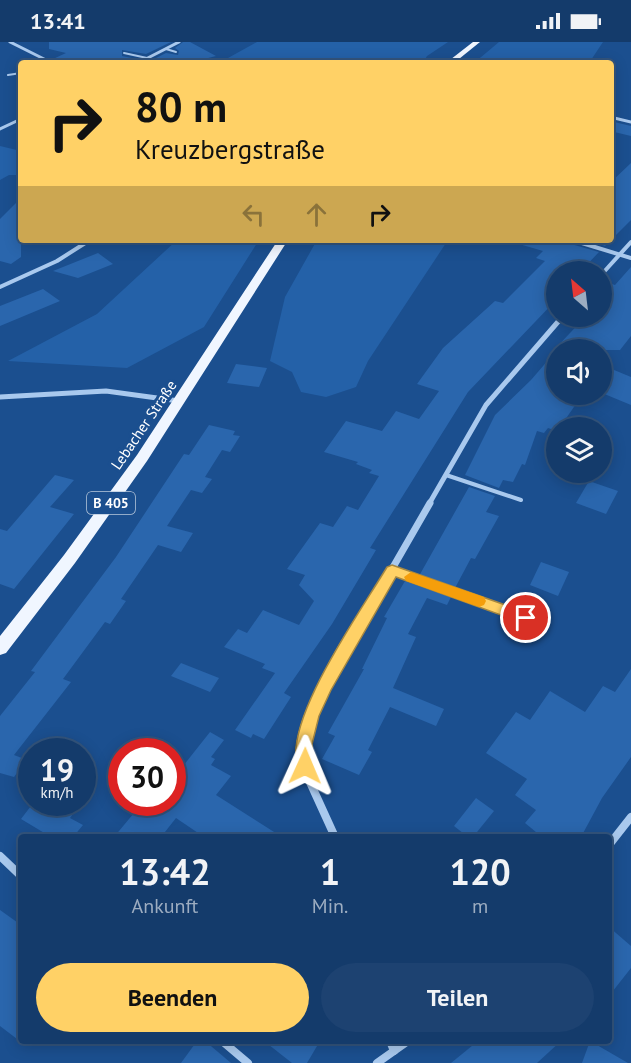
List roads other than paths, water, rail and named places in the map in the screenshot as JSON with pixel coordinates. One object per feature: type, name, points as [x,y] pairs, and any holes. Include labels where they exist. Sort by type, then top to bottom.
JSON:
[{"type":"main road","points":[[454,60],[477,42]]},
{"type":"main road","name":"Lebacher Straße","points":[[0,648],[92,530],[180,401],[281,243]]},
{"type":"street","points":[[10,42],[46,60]]},
{"type":"street","points":[[143,60],[179,42]]},
{"type":"street","points":[[614,118],[631,123]]},
{"type":"street","points":[[0,129],[18,120]]},
{"type":"street","points":[[612,263],[631,242]]},
{"type":"street","points":[[0,287],[57,261],[85,243]]},
{"type":"street","points":[[582,243],[631,258]]},
{"type":"street","points":[[334,834],[305,766],[304,744],[310,716],[324,687],[492,397],[554,327]]},
{"type":"street","points":[[0,397],[106,391],[180,401]]},
{"type":"street","points":[[612,841],[631,817]]},
{"type":"street","points":[[0,856],[18,873]]},
{"type":"street","points":[[226,1044],[248,1063]]},
{"type":"street","points":[[391,1044],[394,1051]]},
{"type":"street","points":[[377,1063],[404,1044]]},
{"type":"lane","points":[[166,49],[176,52]]},
{"type":"lane","points":[[124,53],[147,58]]},
{"type":"lane","points":[[8,75],[18,73]]},
{"type":"lane","points":[[446,475],[521,500]]},
{"type":"lane","points":[[392,571],[526,618]]}]
